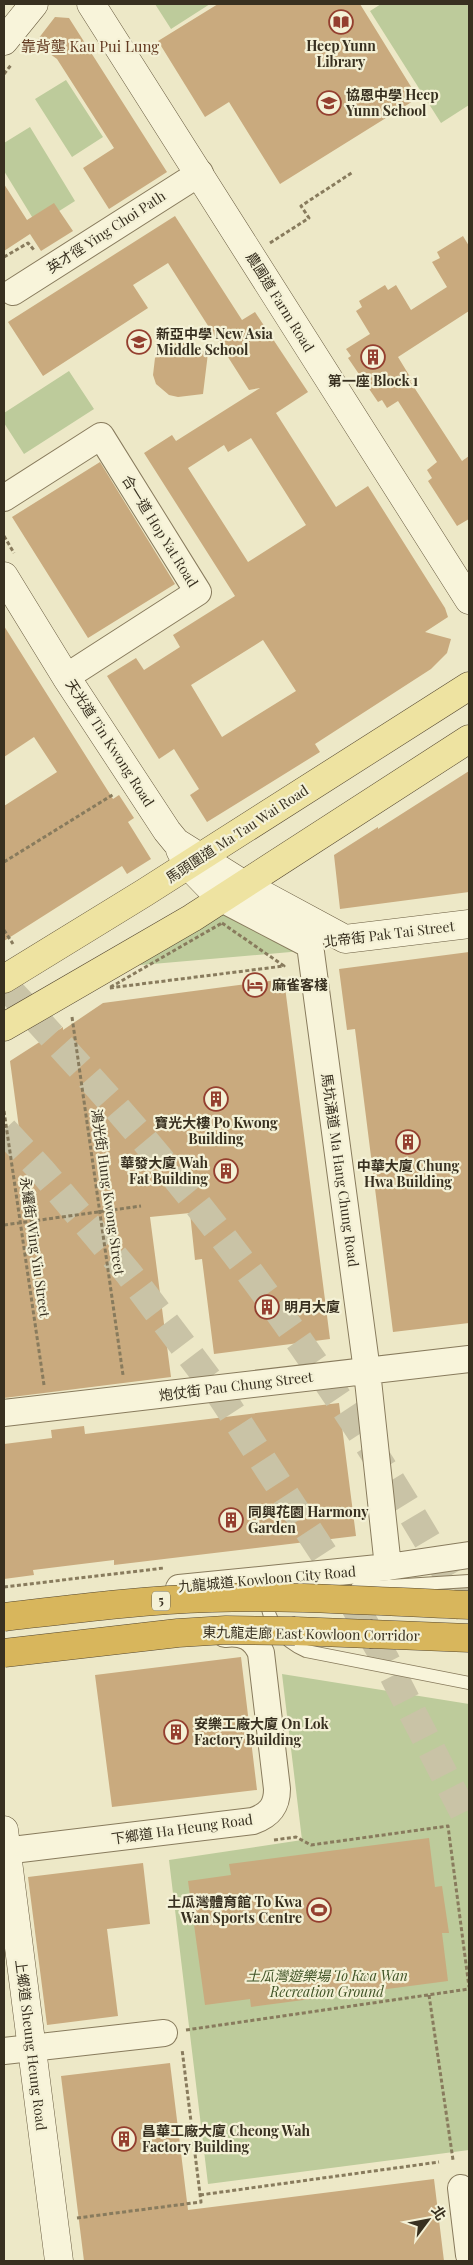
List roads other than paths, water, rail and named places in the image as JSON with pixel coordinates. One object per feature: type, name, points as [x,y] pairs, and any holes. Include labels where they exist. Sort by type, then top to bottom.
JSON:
[{"type":"highway","name":"5","points":[[4,1617],[120,1604],[210,1598],[278,1598],[469,1605]]},
{"type":"highway","name":"東九龍走廊 East Kowloon Corridor","points":[[4,1653],[146,1636],[226,1630],[469,1638]]},
{"type":"main road","name":"馬頭圍道 Ma Tau Wai Road","points":[[4,979],[188,854],[469,686]]},
{"type":"main road","points":[[4,1027],[192,918],[221,911],[243,884],[469,739]]},
{"type":"street","points":[[9,51],[34,4]]},
{"type":"street","name":"農圃道 Farm Road","points":[[91,4],[200,173],[469,600]]},
{"type":"street","name":"英才徑 Ying Choi Path","points":[[13,292],[200,173]]},
{"type":"street","name":"合一道 Hop Yat Road","points":[[4,498],[101,436],[198,592],[66,677]]},
{"type":"street","name":"天光道 Tin Kwong Road","points":[[4,576],[66,677],[167,831],[188,854],[243,884]]},
{"type":"street","points":[[188,854],[221,911],[310,945]]},
{"type":"street","points":[[243,884],[345,939]]},
{"type":"street","name":"北帝街 Pak Tai Street","points":[[310,945],[469,924]]},
{"type":"street","name":"馬坑涌道 Ma Hang Chung Road","points":[[310,945],[367,1371],[388,1568]]},
{"type":"street","name":"炮仗街 Pau Chung Street","points":[[4,1413],[469,1359]]},
{"type":"street","name":"九龍城道 Kowloon City Road","points":[[4,1604],[388,1568],[469,1555]]},
{"type":"street","name":"下鄉道 Ha Heung Road","points":[[4,1661],[231,1633],[246,1635],[252,1639],[261,1653],[278,1789],[274,1807],[268,1814],[253,1820],[5,1844]]},
{"type":"street","name":"上鄉道 Sheung Heung Road","points":[[5,1844],[59,2261]]},
{"type":"street","points":[[4,2051],[32,2047],[175,2036]]},
{"type":"street","points":[[461,2188],[469,2255]]},
{"type":"lane","points":[[302,1576],[345,1589],[469,1581]]},
{"type":"lane","points":[[262,1580],[267,1609],[273,1624],[279,1633],[296,1647],[306,1651],[469,1682]]},
{"type":"tunnel","points":[[4,985],[126,1118],[234,1252],[334,1392],[426,1538],[469,1613]]},
{"type":"tunnel","points":[[4,1130],[42,1171],[129,1274],[221,1396],[329,1562],[385,1659],[469,1823]]},
{"type":"place","name":"Heep Yunn Library","points":[[341,22]]},
{"type":"place","name":"協恩中學 Heep Yunn School","points":[[329,103]]},
{"type":"place","name":"新亞中學 New Asia Middle School","points":[[139,342]]},
{"type":"place","name":"第一座 Block 1","points":[[373,357]]},
{"type":"place","name":"麻雀客棧","points":[[255,985]]},
{"type":"place","name":"寶光大樓 Po Kwong Building","points":[[216,1099]]},
{"type":"place","name":"中華大廈 Chung Hwa Building","points":[[408,1142]]},
{"type":"place","name":"華發大廈 Wah Fat Building","points":[[226,1171]]},
{"type":"place","name":"明月大廈","points":[[267,1307]]},
{"type":"place","name":"同興花園 Harmony Garden","points":[[231,1520]]},
{"type":"place","name":"安樂工廠大廈 On Lok Factory Building","points":[[176,1732]]},
{"type":"place","name":"土瓜灣體育館 To Kwa Wan Sports Centre","points":[[319,1910]]},
{"type":"place","name":"昌華工廠大廈 Cheong Wah Factory Building","points":[[124,2139]]},
{"type":"district","name":"靠背壟 Kau Pui Lung","points":[[90,47]]},
{"type":"park label","name":"土瓜灣遊樂場 To Kwa Wan Recreation Ground","points":[[327,1984]]}]
